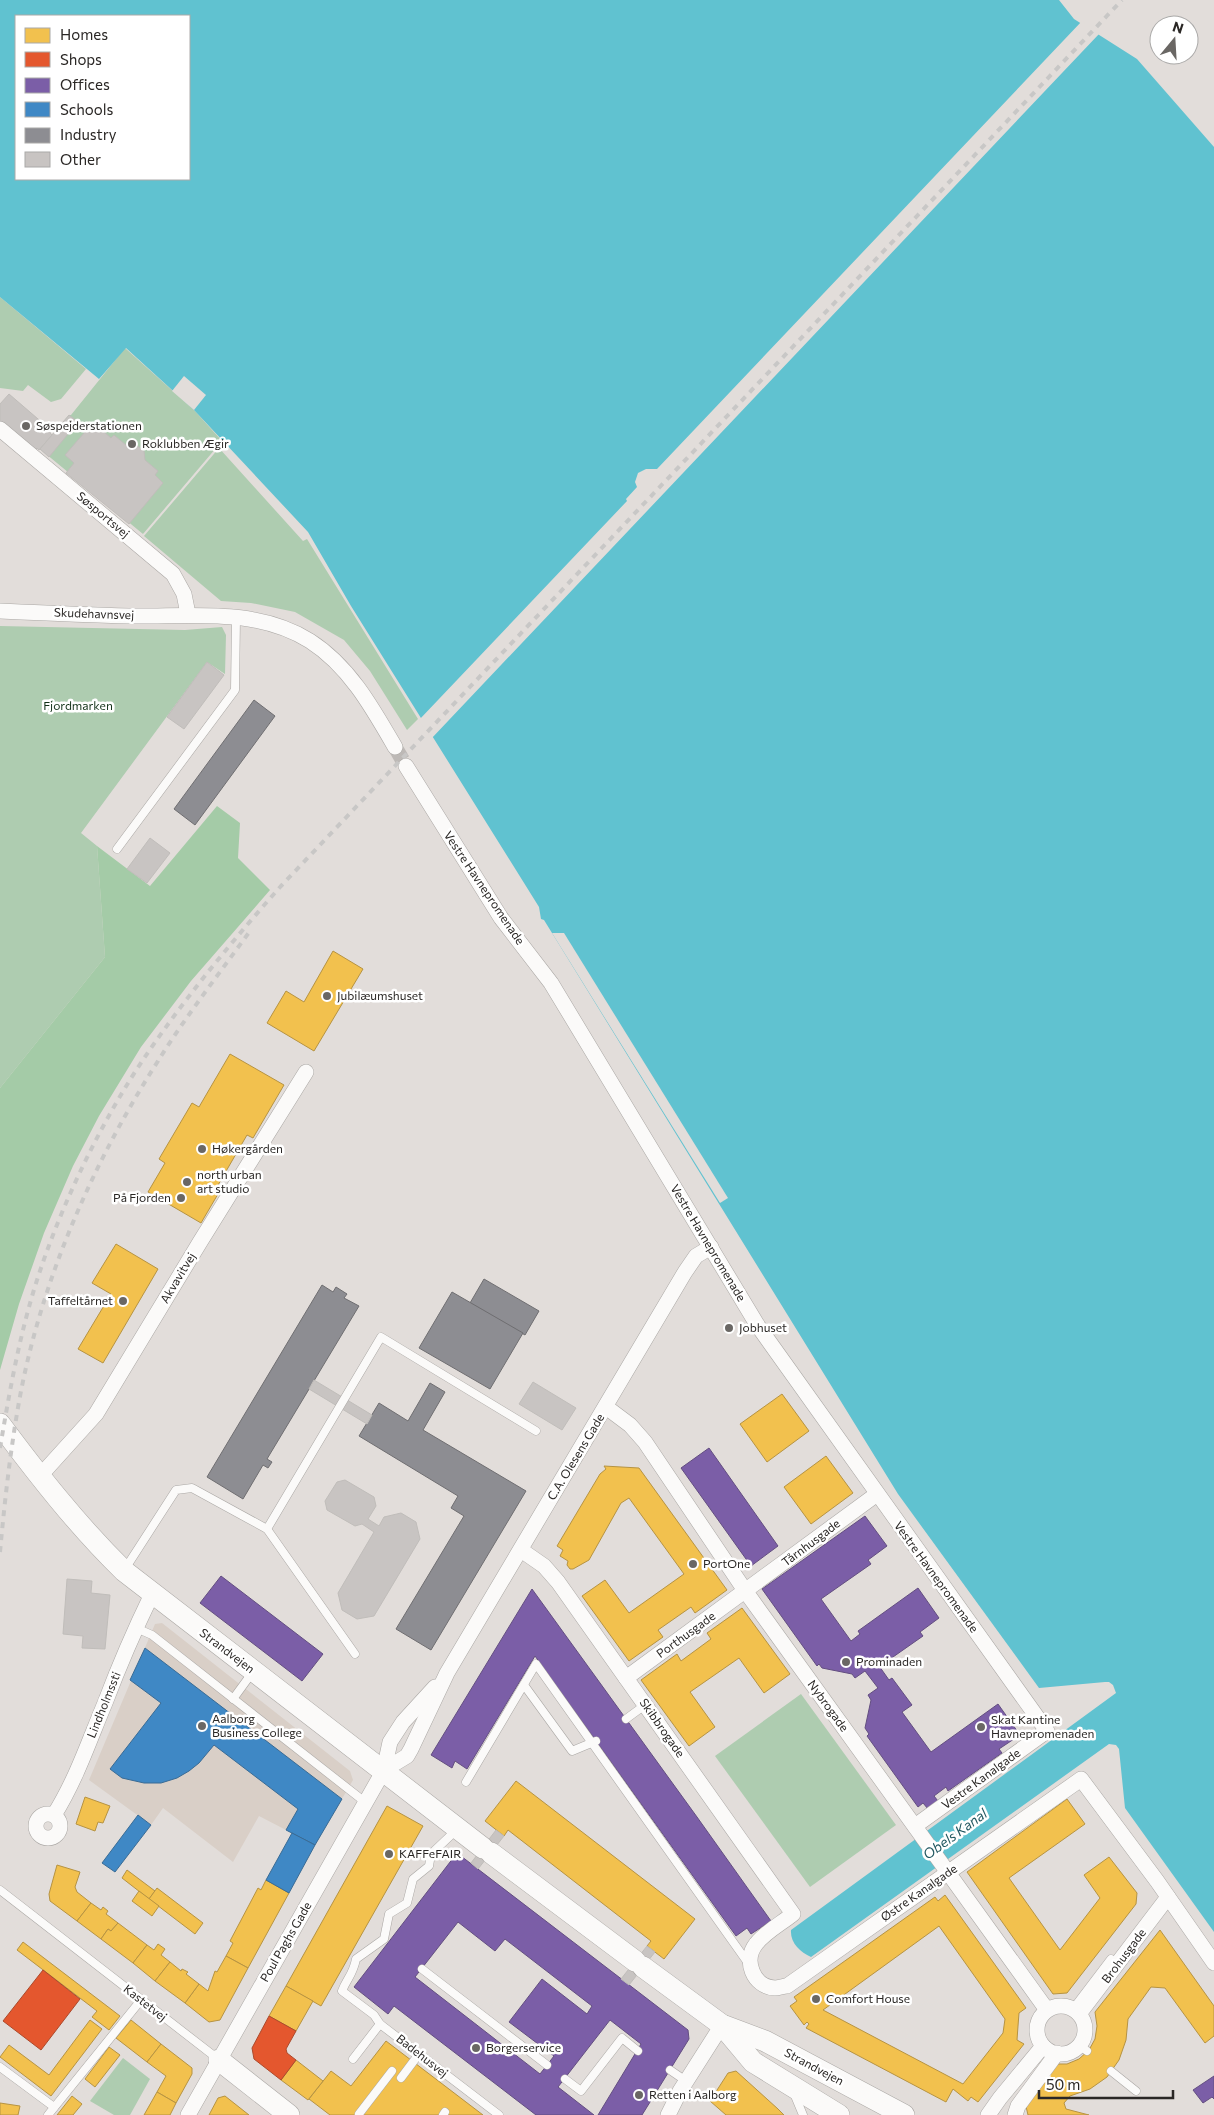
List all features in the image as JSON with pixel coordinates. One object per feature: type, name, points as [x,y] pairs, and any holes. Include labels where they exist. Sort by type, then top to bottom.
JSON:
[{"type":"street","name":"Søsportsvej","points":[[0,429],[173,574],[184,594],[188,614]]},
{"type":"street","name":"Skudehavnsvej","points":[[0,611],[130,616],[188,614]]},
{"type":"street","points":[[188,614],[263,620],[288,628],[319,648],[351,678],[369,701],[395,746]]},
{"type":"street","name":"Vestre Havnepromenade","points":[[406,766],[501,918],[551,983],[758,1326],[1047,1731]]},
{"type":"street","name":"Akvavitvej","points":[[40,1476],[96,1414],[204,1234],[306,1072]]},
{"type":"street","name":"C.A. Olesens Gade","points":[[384,1770],[406,1756],[447,1673],[522,1550],[685,1272],[696,1256],[711,1247]]},
{"type":"street","name":"Nybrogade","points":[[606,1407],[630,1425],[645,1442],[746,1592],[1047,2010]]},
{"type":"street","name":"Strandvejen","points":[[0,1424],[40,1476],[101,1548],[124,1571],[487,1850],[722,2025],[753,2062],[839,2115]]},
{"type":"street","name":"Tårnhusgade","points":[[746,1592],[877,1494]]},
{"type":"street","name":"Skibbrogade","points":[[522,1550],[544,1566],[558,1582],[793,1914],[756,1943],[751,1952],[752,1970]]},
{"type":"street","name":"Porthusgade","points":[[626,1678],[746,1592]]},
{"type":"street","name":"Lindholmssti","points":[[54,1815],[77,1772],[136,1628],[152,1594]]},
{"type":"street","name":"Vestre Kanalgade","points":[[917,1829],[1047,1731]]},
{"type":"street","name":"Poul Paghs Gade","points":[[188,2115],[384,1770]]},
{"type":"street","name":"Østre Kanalgade","points":[[752,1970],[762,1984],[774,1988],[787,1986],[947,1871],[1081,1779],[1168,1897]]},
{"type":"street","points":[[1168,1897],[1214,1963]]},
{"type":"street","name":"Brohusgade","points":[[1076,2012],[1168,1897]]},
{"type":"street","points":[[1056,2006],[1065,2006],[1076,2012],[1085,2030],[1083,2048],[1057,2054],[1043,2046],[1039,2040],[1037,2025],[1042,2014],[1056,2006]]},
{"type":"street","points":[[668,2115],[686,2080],[722,2025]]},
{"type":"street","name":"Strandvejen","points":[[722,2025],[765,2041],[904,2115]]},
{"type":"street","points":[[988,2115],[1043,2046]]},
{"type":"street","points":[[1015,2115],[1018,2106],[1057,2054]]},
{"type":"street","name":"Kastetvej","points":[[219,2060],[290,2115]]},
{"type":"lane","points":[[117,849],[235,690],[236,618]]},
{"type":"lane","points":[[268,1529],[381,1337],[536,1431]]},
{"type":"lane","points":[[124,1571],[176,1490],[192,1488],[268,1529],[355,1654]]},
{"type":"lane","points":[[136,1628],[152,1635],[365,1802]]},
{"type":"lane","points":[[466,1782],[536,1664],[595,1743],[752,1970]]},
{"type":"lane","points":[[233,1698],[254,1671]]},
{"type":"lane","points":[[524,1685],[572,1751],[595,1743]]},
{"type":"lane","points":[[626,1719],[645,1705]]},
{"type":"lane","name":"Badehusvej","points":[[450,1836],[432,1854],[429,1866],[413,1879],[407,1903],[389,1914],[386,1941],[358,1956],[352,1975],[342,1991],[374,2015],[380,2024],[499,2115]]},
{"type":"lane","name":"Kastetvej","points":[[0,1890],[219,2060]]},
{"type":"lane","points":[[1076,2012],[1111,1959]]},
{"type":"lane","points":[[422,1969],[547,2065]]},
{"type":"lane","points":[[48,2115],[141,2000]]},
{"type":"lane","points":[[353,2059],[380,2024]]},
{"type":"lane","points":[[564,2079],[581,2091],[622,2038],[638,2051]]},
{"type":"lane","points":[[401,2078],[419,2054]]},
{"type":"lane","points":[[0,2067],[54,2107]]},
{"type":"lane","points":[[670,2070],[686,2080]]},
{"type":"lane","points":[[359,2114],[392,2071]]},
{"type":"lane","points":[[1111,2071],[1136,2091]]},
{"type":"lane","points":[[790,2085],[802,2115]]},
{"type":"shaded area","name":"Aalborg Business College","points":[[162,1623],[350,1771],[353,1780],[315,1845],[259,1816],[233,1862],[163,1808],[151,1825],[89,1780],[155,1624]]},
{"type":"green space","points":[[0,297],[86,369],[61,399],[51,402],[28,385],[23,391],[0,388]]},
{"type":"green space","name":"Roklubben Ægir","points":[[125,348],[194,410],[222,441],[143,534],[40,449],[71,415]]},
{"type":"green space","points":[[219,448],[303,541],[307,539],[418,719],[407,730],[370,671],[344,640],[295,612],[251,603],[221,601],[144,536]]},
{"type":"green space","name":"Fjordmarken","points":[[0,626],[185,630],[222,627],[226,635],[225,674],[207,662],[81,833],[97,846],[105,957],[0,1088]]},
{"type":"green space","points":[[217,806],[240,823],[238,858],[270,890],[191,981],[141,1047],[99,1116],[73,1166],[44,1233],[19,1304],[0,1370],[0,1088],[105,957],[97,846],[150,886]]},
{"type":"green space","points":[[801,1694],[896,1825],[810,1887],[715,1756]]},
{"type":"green space","points":[[123,2058],[150,2079],[130,2115],[114,2115],[90,2101]]},
{"type":"water","name":"Obels Kanal","points":[[0,0],[1059,0],[1074,19],[1137,59],[1214,147],[1214,1932],[1125,1808],[1119,1749],[1116,1745],[1109,1744],[811,1957],[796,1946],[792,1939],[791,1930],[1116,1693],[1113,1685],[1105,1682],[1039,1688],[898,1494],[544,920],[541,919],[539,907],[351,606],[308,532],[194,410],[126,348],[99,379],[0,297]]},
{"type":"pier","points":[[1082,21],[1099,34],[431,739],[419,720],[627,501],[626,499],[637,487],[635,482],[638,473],[646,469],[657,469]]},
{"type":"pier","points":[[184,376],[206,395],[194,410],[172,391]]},
{"type":"pier","points":[[552,933],[564,933],[728,1198],[720,1203]]},
{"type":"building: Homes","name":"Jubilæumshuset","points":[[333,951],[363,969],[314,1051],[267,1023],[286,991],[304,1002]]},
{"type":"building: Homes","name":"Høkergården","points":[[230,1054],[284,1085],[253,1138],[247,1135],[214,1192],[218,1194],[201,1223],[148,1192],[165,1163],[159,1159],[192,1103],[199,1107]]},
{"type":"building: Homes","name":"Taffeltårnet","points":[[116,1244],[158,1269],[103,1363],[78,1349],[111,1294],[92,1283]]},
{"type":"building: Homes","points":[[782,1394],[809,1431],[767,1462],[740,1424]]},
{"type":"building: Homes","points":[[826,1456],[853,1493],[811,1524],[784,1487]]},
{"type":"building: Homes","name":"PortOne","points":[[604,1466],[639,1468],[727,1590],[695,1613],[691,1607],[658,1630],[663,1637],[629,1661],[582,1596],[605,1580],[629,1613],[684,1574],[629,1498],[621,1503],[589,1560],[570,1569],[567,1565],[568,1561],[560,1556],[563,1550],[557,1546],[600,1474],[606,1469]]},
{"type":"building: Homes","points":[[742,1608],[790,1674],[764,1693],[739,1658],[690,1692],[715,1727],[689,1746],[641,1680],[677,1654],[681,1661],[711,1639],[707,1633]]},
{"type":"building: Homes","points":[[516,1781],[695,1919],[664,1959],[647,1946],[651,1941],[508,1830],[504,1836],[485,1821]]},
{"type":"building: Homes","points":[[85,1797],[110,1806],[103,1823],[98,1822],[95,1831],[76,1824]]},
{"type":"building: Homes","points":[[1067,1799],[1085,1824],[1009,1878],[1060,1950],[1100,1898],[1084,1875],[1109,1857],[1137,1893],[1136,1904],[1067,1993],[1053,1994],[967,1872]]},
{"type":"building: Homes","points":[[387,1806],[423,1826],[321,2006],[286,1986]]},
{"type":"building: Homes","points":[[57,1865],[80,1872],[75,1887],[77,1892],[91,1903],[77,1921],[50,1901],[49,1894]]},
{"type":"building: Homes","points":[[127,1870],[155,1891],[149,1899],[122,1878]]},
{"type":"building: Homes","points":[[266,1880],[289,1893],[248,1968],[226,1956],[233,1943],[230,1941],[258,1888],[261,1890]]},
{"type":"building: Homes","points":[[157,1888],[203,1923],[195,1934],[149,1899]]},
{"type":"building: Homes","points":[[139,1891],[159,1906],[152,1916],[132,1901]]},
{"type":"building: Homes","name":"Comfort House","points":[[945,1895],[1026,2008],[1019,2013],[1017,2040],[1024,2044],[978,2102],[971,2097],[968,2101],[953,2089],[946,2102],[806,2028],[809,2024],[807,2022],[804,2025],[790,2006],[797,2001],[794,1997],[935,1897],[938,1901]],"holes":[[[939,1926],[1005,2019],[1003,2033],[963,2084],[823,2010]]]},
{"type":"building: Homes","points":[[91,1903],[101,1910],[103,1907],[108,1911],[106,1914],[118,1923],[111,1931],[108,1929],[101,1939],[77,1921]]},
{"type":"building: Homes","points":[[118,1923],[147,1945],[133,1963],[101,1939],[108,1929],[111,1931]]},
{"type":"building: Homes","points":[[1160,1930],[1214,2006],[1214,2036],[1205,2043],[1165,1988],[1151,1987],[1128,2019],[1126,2040],[1119,2060],[1107,2077],[1090,2089],[1070,2096],[1064,2103],[1066,2109],[1089,2115],[1028,2115],[1025,2102],[1053,2064],[1067,2064],[1079,2059],[1089,2050],[1095,2039],[1097,2026],[1095,2012]]},
{"type":"building: Homes","points":[[23,1942],[120,2016],[109,2030],[92,2017],[97,2011],[17,1950]]},
{"type":"building: Homes","points":[[158,1944],[165,1949],[161,1955],[170,1962],[155,1981],[133,1963],[147,1945],[154,1950]]},
{"type":"building: Homes","points":[[226,1956],[248,1968],[220,2020],[209,2022],[185,2003],[199,1984],[208,1991],[215,1971],[217,1972]]},
{"type":"building: Homes","points":[[170,1962],[181,1971],[182,1969],[188,1972],[186,1974],[199,1984],[185,2003],[155,1981]]},
{"type":"building: Homes","points":[[286,1986],[313,2001],[296,2031],[269,2016]]},
{"type":"building: Homes","points":[[90,2020],[102,2029],[51,2096],[0,2057],[9,2045],[49,2075]]},
{"type":"building: Homes","points":[[131,2020],[161,2044],[147,2062],[116,2038]]},
{"type":"building: Homes","points":[[386,2041],[483,2115],[330,2115],[309,2099],[331,2071],[351,2086]]},
{"type":"building: Homes","points":[[161,2044],[192,2068],[192,2074],[176,2103],[157,2092],[166,2076],[147,2062]]},
{"type":"building: Homes","points":[[109,2047],[120,2055],[95,2087],[85,2079]]},
{"type":"building: Homes","points":[[296,2060],[323,2081],[308,2100],[281,2080]]},
{"type":"building: Homes","points":[[736,2071],[784,2115],[726,2115],[710,2101],[728,2073]]},
{"type":"building: Homes","points":[[157,2092],[176,2103],[170,2115],[144,2115]]},
{"type":"building: Homes","points":[[72,2096],[82,2104],[73,2115],[57,2115]]},
{"type":"building: Homes","points":[[225,2096],[249,2115],[209,2115],[218,2098]]},
{"type":"building: Homes","points":[[0,2103],[20,2106],[18,2115],[0,2115]]},
{"type":"building: Shops","points":[[43,1970],[80,1999],[41,2050],[3,2021]]},
{"type":"building: Shops","points":[[269,2016],[296,2031],[286,2049],[287,2053],[296,2060],[281,2080],[254,2059],[252,2048]]},
{"type":"building: Offices","points":[[709,1448],[778,1546],[751,1566],[681,1468]]},
{"type":"building: Offices","name":"Prominaden","points":[[865,1516],[887,1546],[868,1560],[871,1564],[821,1599],[851,1641],[860,1634],[858,1631],[918,1588],[939,1618],[920,1632],[923,1636],[883,1664],[880,1661],[877,1663],[889,1680],[892,1678],[912,1705],[902,1712],[931,1752],[998,1704],[1020,1735],[999,1749],[1002,1753],[948,1791],[946,1787],[934,1796],[938,1801],[928,1809],[923,1803],[918,1807],[867,1736],[869,1734],[865,1728],[871,1700],[868,1695],[878,1688],[865,1671],[855,1678],[852,1674],[822,1668],[819,1664],[817,1666],[762,1589]]},
{"type":"building: Offices","points":[[221,1576],[323,1654],[302,1681],[200,1603]]},
{"type":"building: Offices","points":[[532,1589],[771,1921],[751,1934],[747,1928],[736,1936],[535,1656],[467,1769],[455,1761],[452,1768],[431,1755]]},
{"type":"building: Offices","points":[[457,1853],[688,2030],[689,2039],[642,2115],[598,2115],[641,2044],[610,2020],[558,2087],[594,2115],[536,2115],[394,2006],[388,2014],[354,1987]],"holes":[[[458,1922],[495,1951],[505,1939],[592,2006],[587,2014],[542,1979],[509,2022],[554,2056],[540,2074],[415,1977]]]},
{"type":"building: Offices","points":[[1214,2076],[1214,2099],[1212,2097],[1203,2103],[1193,2090]]},
{"type":"building: Schools","points":[[145,1648],[342,1799],[315,1845],[286,1830],[298,1809],[214,1745],[199,1763],[189,1771],[177,1778],[161,1783],[144,1783],[122,1778],[110,1769],[161,1703],[130,1680]]},
{"type":"building: Schools","points":[[138,1815],[151,1825],[115,1872],[102,1863]]},
{"type":"building: Schools","points":[[292,1833],[315,1845],[289,1893],[266,1880]]},
{"type":"building: Industry","points":[[254,700],[275,716],[195,825],[174,809]]},
{"type":"building: Industry","points":[[484,1279],[539,1311],[525,1335],[470,1303]]},
{"type":"building: Industry","points":[[322,1285],[333,1292],[336,1287],[347,1294],[344,1298],[359,1306],[267,1459],[272,1462],[268,1468],[263,1465],[243,1499],[207,1477]]},
{"type":"building: Industry","points":[[452,1292],[523,1333],[490,1389],[419,1348]]},
{"type":"building: Industry","points":[[430,1383],[445,1392],[423,1430],[526,1491],[431,1650],[396,1629],[464,1516],[451,1508],[458,1496],[359,1436],[379,1403],[408,1421]]},
{"type":"building: Other","name":"Søspejderstationen","points":[[9,394],[52,431],[50,433],[52,435],[39,450],[37,448],[34,451],[0,422],[0,404]]},
{"type":"building: Other","points":[[69,415],[78,422],[49,457],[40,449]]},
{"type":"building: Other","points":[[90,426],[99,433],[102,430],[111,438],[114,435],[126,445],[136,445],[144,451],[145,460],[158,471],[155,475],[163,483],[129,524],[66,473],[74,463],[65,455]]},
{"type":"building: Other","points":[[207,662],[224,675],[184,729],[167,717]]},
{"type":"building: Other","points":[[150,838],[170,853],[147,883],[127,869]]},
{"type":"building: Other","points":[[314,1380],[372,1415],[367,1424],[309,1389]]},
{"type":"building: Other","points":[[533,1382],[576,1408],[562,1430],[519,1404]]},
{"type":"building: Other","points":[[345,1480],[374,1497],[376,1506],[368,1519],[379,1526],[384,1517],[401,1513],[416,1522],[420,1539],[374,1616],[357,1619],[342,1610],[338,1593],[374,1532],[362,1524],[355,1526],[327,1510],[325,1501],[337,1482]]},
{"type":"building: Other","points":[[67,1579],[92,1581],[91,1593],[110,1595],[105,1649],[82,1648],[83,1636],[63,1634]]},
{"type":"building: Other","points":[[496,1830],[504,1836],[478,1869],[471,1863]]},
{"type":"building: Other","points":[[647,1946],[655,1952],[629,1985],[621,1979]]},
{"type":"tunnel","points":[[395,747],[406,766]]},
{"type":"railway","points":[[0,1448],[24,1325],[50,1242],[64,1208],[95,1141],[130,1079],[164,1029],[196,987],[281,886],[1122,0]]},
{"type":"railway","points":[[0,1552],[14,1431],[21,1391],[43,1304],[74,1220],[113,1138],[158,1061],[250,931]]},
{"type":"place","name":"Søspejderstationen","points":[[26,426]]},
{"type":"place","name":"Roklubben Ægir","points":[[132,444]]},
{"type":"place","name":"Jubilæumshuset","points":[[327,996]]},
{"type":"place","name":"Høkergården","points":[[202,1149]]},
{"type":"place","name":"north urban art studio","points":[[187,1182]]},
{"type":"place","name":"På Fjorden","points":[[181,1198]]},
{"type":"place","name":"Taffeltårnet","points":[[123,1301]]},
{"type":"place","name":"Jobhuset","points":[[729,1328]]},
{"type":"place","name":"PortOne","points":[[693,1564]]},
{"type":"place","name":"Prominaden","points":[[846,1662]]},
{"type":"place","name":"Aalborg Business College","points":[[202,1726]]},
{"type":"place","name":"Skat Kantine Havnepromenaden","points":[[981,1727]]},
{"type":"place","name":"KAFFeFAIR","points":[[389,1854]]},
{"type":"place","name":"Comfort House","points":[[816,1999]]},
{"type":"place","name":"Borgerservice","points":[[476,2048]]},
{"type":"place","name":"Retten i Aalborg","points":[[639,2095]]}]
